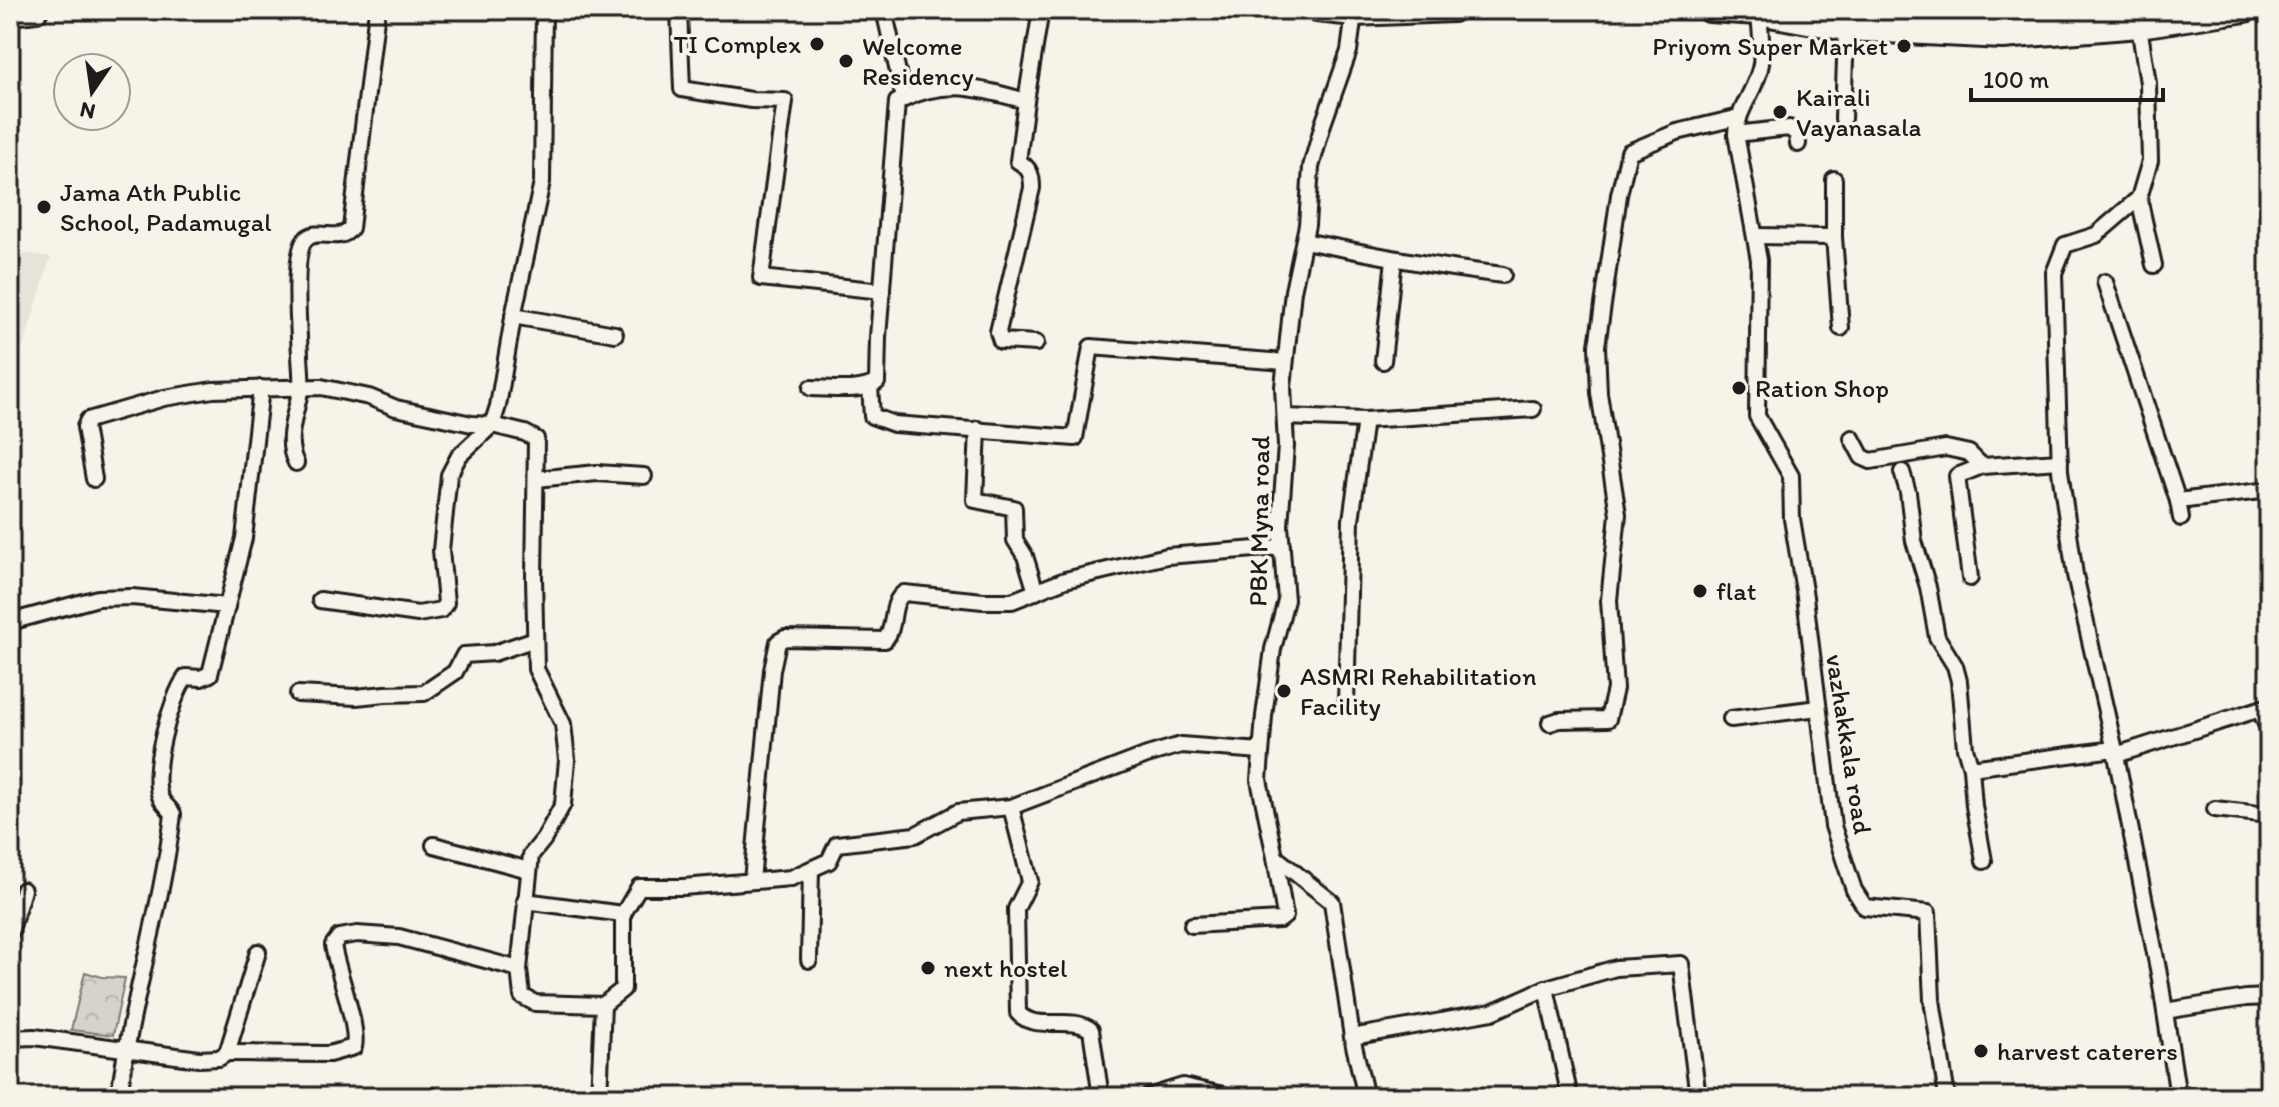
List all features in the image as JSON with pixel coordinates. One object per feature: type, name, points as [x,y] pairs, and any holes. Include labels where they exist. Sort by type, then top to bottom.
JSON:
[{"type":"main road","points":[[10,13],[36,10]]},
{"type":"main road","points":[[1317,10],[1354,14],[1453,10]]},
{"type":"main road","points":[[1709,10],[1852,20],[2003,37],[2110,16]]},
{"type":"main road","points":[[1852,20],[1934,14],[2110,16],[2139,26],[2246,10]]},
{"type":"street","points":[[296,463],[290,451],[301,387],[297,282],[301,250],[306,239],[315,235],[339,236],[351,228],[377,10]]},
{"type":"street","points":[[320,600],[418,614],[441,610],[446,603],[441,550],[449,475],[459,456],[492,425],[542,182],[544,10]]},
{"type":"street","points":[[679,10],[682,89],[751,100],[785,101],[761,278],[882,291]]},
{"type":"street","points":[[884,10],[904,99]]},
{"type":"street","points":[[1036,343],[1001,341],[998,332],[1032,188],[1031,174],[1026,165],[1018,161],[1041,10]]},
{"type":"street","points":[[1550,723],[1608,719],[1615,689],[1609,600],[1618,514],[1599,393],[1597,346],[1619,195],[1629,152],[1677,132],[1736,118],[1752,93],[1761,64],[1759,13]]},
{"type":"street","name":"PBK Myna road","points":[[1192,925],[1280,920],[1285,916],[1259,780],[1273,649],[1286,600],[1280,525],[1286,446],[1283,387],[1293,291],[1307,225],[1311,167],[1349,51],[1354,14]]},
{"type":"street","points":[[1843,119],[1852,20]]},
{"type":"street","points":[[2139,26],[2148,83],[2150,161],[2139,198],[2154,265]]},
{"type":"street","points":[[811,388],[870,387],[877,382],[897,102],[925,89],[952,86],[1026,101]]},
{"type":"street","name":"vazhakkala road","points":[[1736,118],[1736,134],[1759,260],[1757,416],[1791,476],[1792,519],[1833,826],[1854,890],[1865,907],[1928,913],[1932,1000],[1947,1097]]},
{"type":"street","points":[[1736,134],[1789,128],[1797,134],[1798,144]]},
{"type":"street","points":[[1834,179],[1834,237],[1841,328]]},
{"type":"street","points":[[2139,198],[2096,235],[2065,245],[2054,273],[2060,461],[2075,575],[2115,752],[2165,1011],[2178,1097]]},
{"type":"street","points":[[1756,236],[1834,237]]},
{"type":"street","points":[[1304,241],[1446,268],[1503,275]]},
{"type":"street","points":[[1383,361],[1394,259]]},
{"type":"street","points":[[2105,282],[2181,518]]},
{"type":"street","points":[[513,316],[615,334]]},
{"type":"street","points":[[870,387],[872,416],[894,424],[1075,438],[1091,347],[1285,362]]},
{"type":"street","points":[[94,479],[85,427],[88,420],[164,398],[213,390],[321,387],[369,397],[396,408],[472,424],[492,425],[536,439],[536,669],[563,724],[567,760],[563,804],[544,839],[531,855],[529,870],[519,969],[522,996],[535,1003],[603,1005],[623,989],[623,914],[639,887],[683,887],[791,878],[829,861],[837,844],[915,835],[958,812],[1011,807],[1181,745],[1261,751]]},
{"type":"street","points":[[119,1097],[125,1049],[169,851],[173,814],[161,798],[157,781],[160,758],[177,689],[186,677],[201,678],[210,674],[248,512],[261,388]]},
{"type":"street","points":[[1285,417],[1365,420],[1533,409]]},
{"type":"street","points":[[1346,703],[1351,520],[1365,420]]},
{"type":"street","points":[[978,429],[975,500],[1014,508],[1015,540],[1025,556],[1036,592]]},
{"type":"street","points":[[1852,438],[1862,457],[1871,461],[1946,448],[1969,453],[1982,466]]},
{"type":"street","points":[[1970,578],[1957,476],[1982,466],[2060,461]]},
{"type":"street","points":[[1902,472],[1908,492],[1914,541],[1928,587],[1937,637],[1955,666],[1959,681],[1965,748],[1971,768],[1984,861]]},
{"type":"street","points":[[536,479],[597,473],[644,476]]},
{"type":"street","points":[[2178,501],[2269,490]]},
{"type":"street","points":[[752,881],[772,670],[778,642],[785,638],[885,640],[892,632],[895,602],[904,593],[1012,601],[1065,580],[1167,556],[1282,547]]},
{"type":"street","points":[[10,622],[98,598],[132,597],[227,606]]},
{"type":"street","points":[[298,694],[356,697],[424,693],[455,672],[464,655],[494,653],[535,639]]},
{"type":"street","points":[[1731,719],[1818,708]]},
{"type":"street","points":[[1971,768],[2115,752],[2264,708],[2269,731]]},
{"type":"street","points":[[1011,807],[1030,881],[1016,909],[1018,1013],[1030,1022],[1082,1024],[1091,1030],[1101,1097]]},
{"type":"street","points":[[2215,809],[2269,815]]},
{"type":"street","points":[[434,845],[529,870]]},
{"type":"street","points":[[1275,857],[1332,902],[1352,1037],[1366,1096]]},
{"type":"street","points":[[809,960],[811,869]]},
{"type":"street","points":[[10,933],[23,890]]},
{"type":"street","points":[[525,901],[623,914]]},
{"type":"street","points":[[10,1038],[34,1037],[199,1059],[219,1058],[227,1053],[329,1054],[354,1047],[355,1034],[333,945],[339,937],[357,934],[399,937],[519,969]]},
{"type":"street","points":[[227,1053],[258,952]]},
{"type":"street","points":[[1352,1037],[1492,1012],[1546,988],[1616,968],[1681,964],[1698,1097]]},
{"type":"street","points":[[1546,988],[1570,1097]]},
{"type":"street","points":[[2165,1011],[2269,997]]},
{"type":"street","points":[[599,1097],[603,1005]]},
{"type":"street","points":[[1148,1097],[1183,1086],[1223,1096]]},
{"type":"shaded area","points":[[10,251],[51,257],[21,354],[10,352]]},
{"type":"green space","points":[[85,972],[102,977],[125,978],[113,1035],[71,1030]]},
{"type":"place","name":"TI Complex","points":[[817,44]]},
{"type":"place","name":"Priyom Super Market","points":[[1904,46]]},
{"type":"place","name":"Welcome Residency","points":[[846,61]]},
{"type":"place","name":"Kairali Vayanasala","points":[[1780,112]]},
{"type":"place","name":"Jama Ath Public School, Padamugal","points":[[44,207]]},
{"type":"place","name":"Ration Shop","points":[[1739,388]]},
{"type":"place","name":"flat","points":[[1700,591]]},
{"type":"place","name":"ASMRI Rehabilitation Facility","points":[[1284,691]]},
{"type":"place","name":"next hostel","points":[[928,968]]},
{"type":"place","name":"harvest caterers","points":[[1981,1051]]}]
